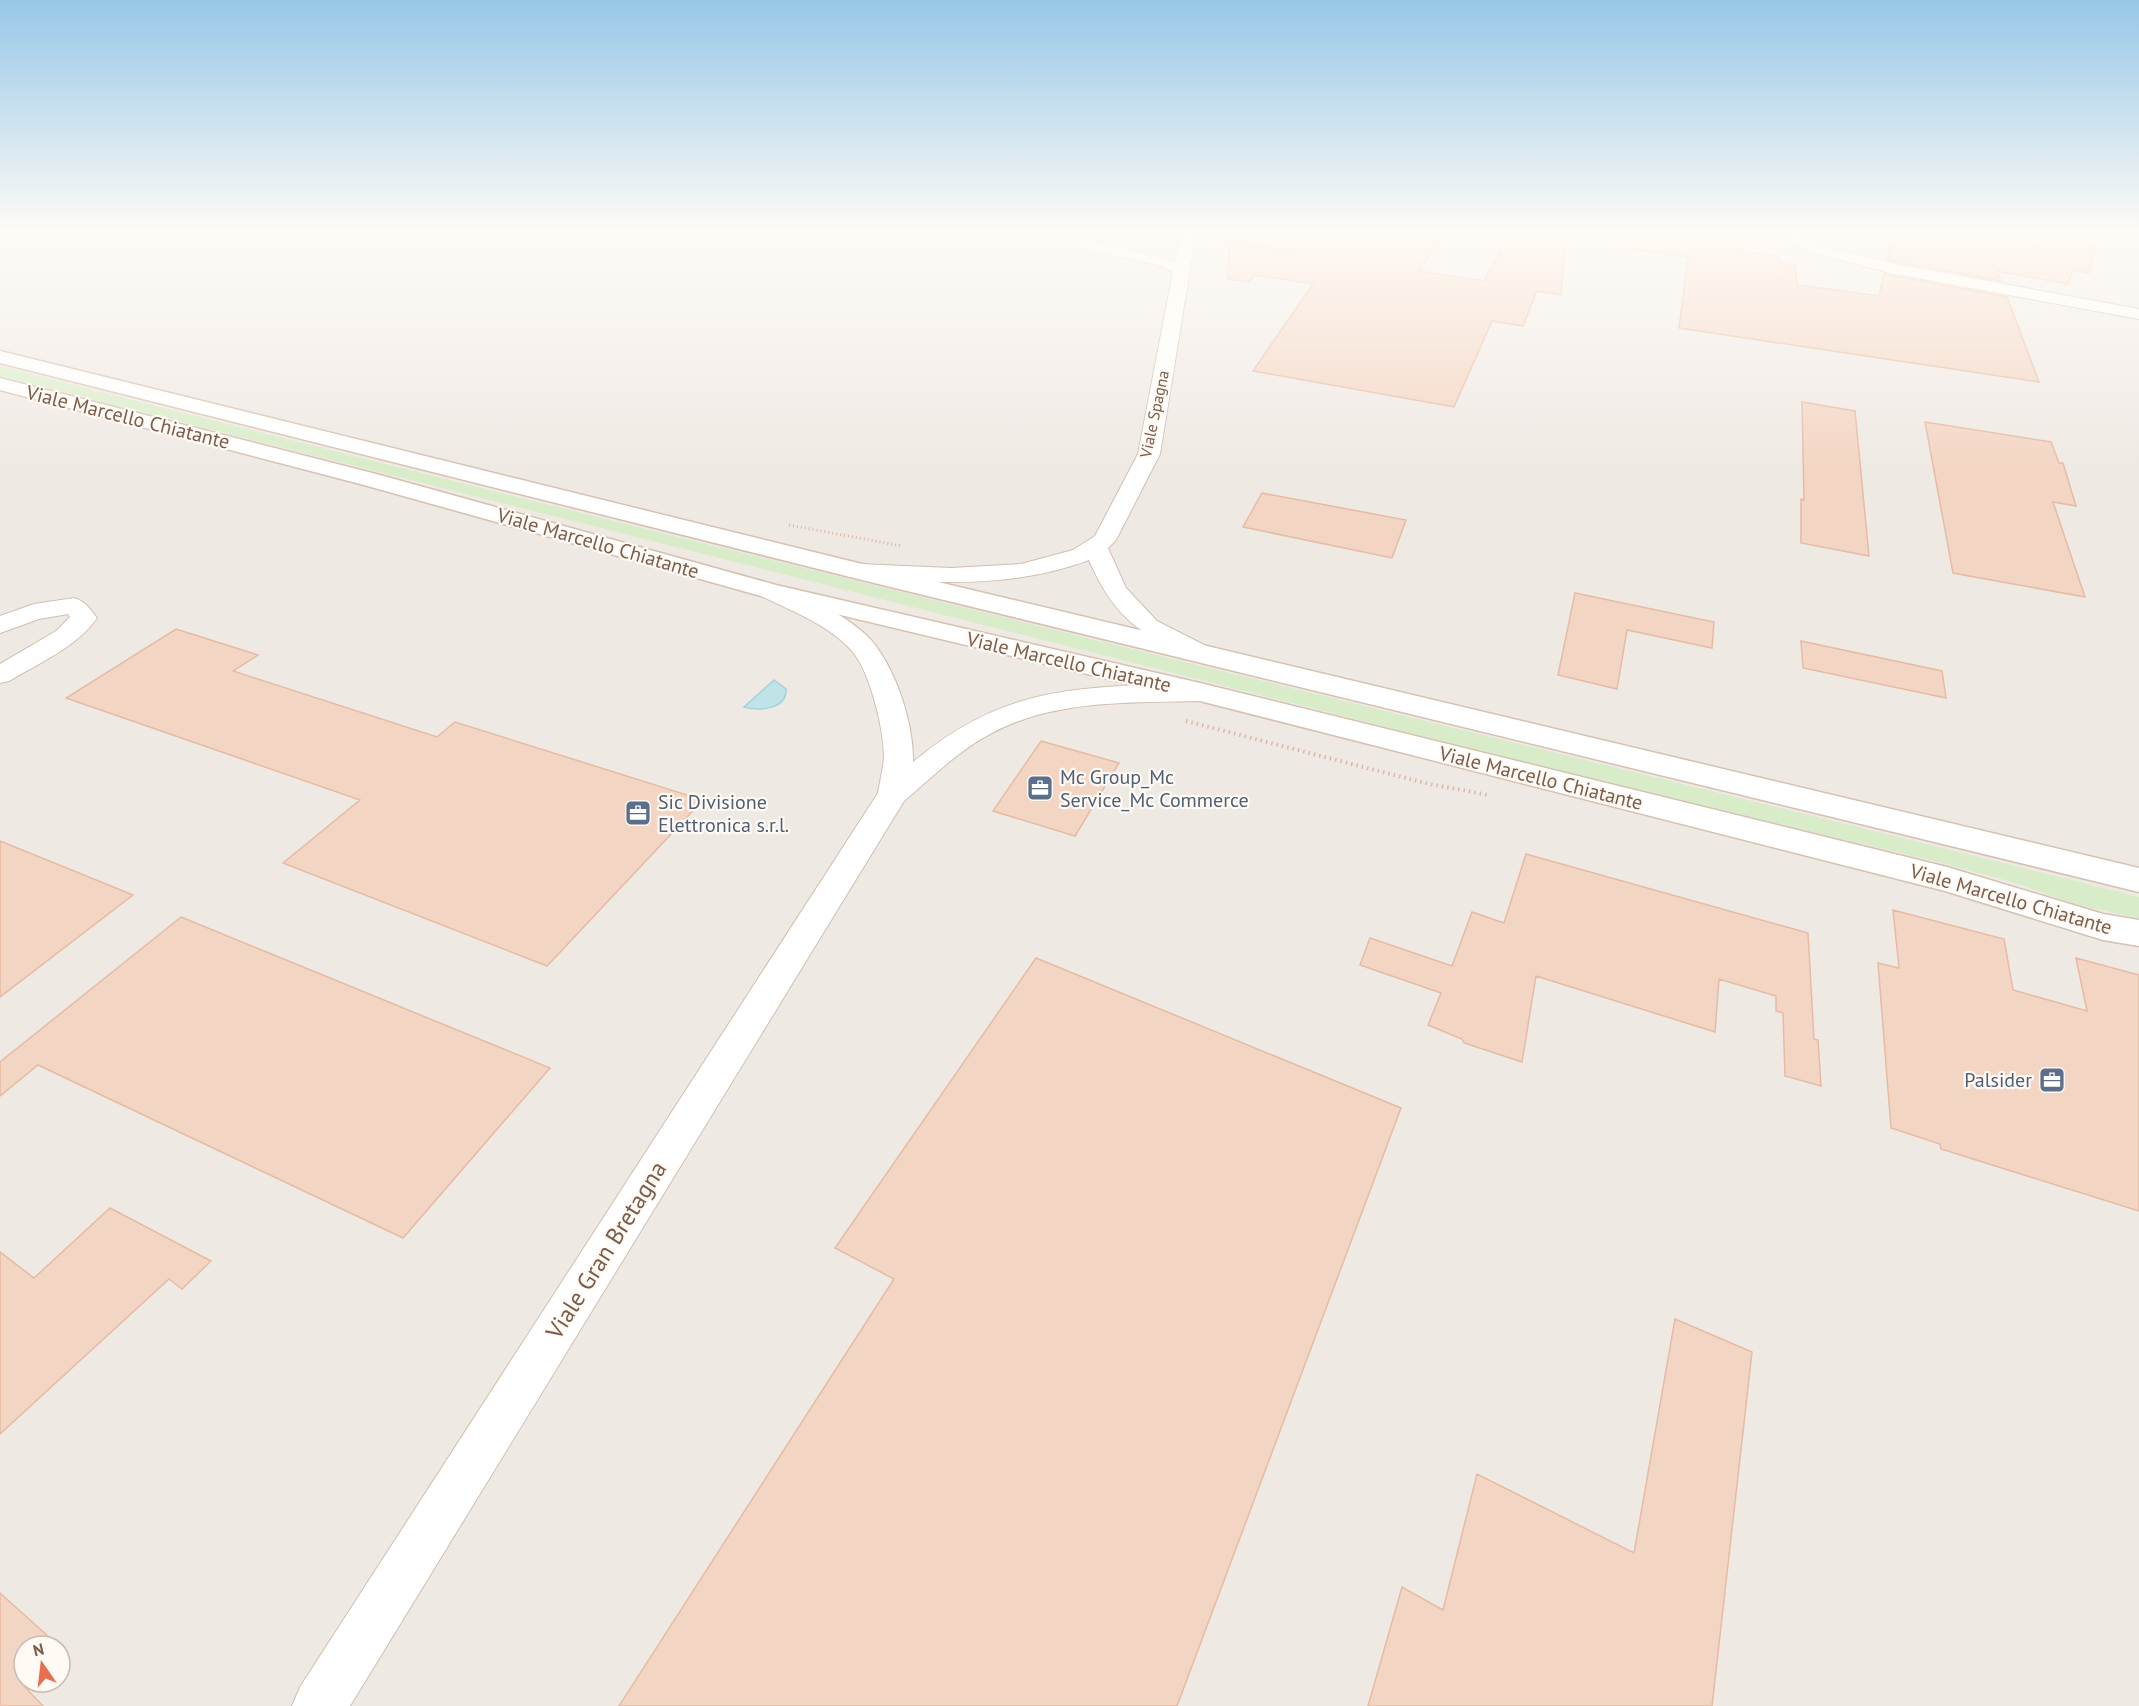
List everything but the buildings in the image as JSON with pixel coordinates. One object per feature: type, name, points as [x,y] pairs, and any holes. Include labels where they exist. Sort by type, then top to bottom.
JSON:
[{"type":"street","name":"Viale Spagna","points":[[858,571],[951,576],[1016,570],[1070,561],[1096,548],[1104,540],[1149,454],[1175,312]]},
{"type":"street","name":"Viale Marcello Chiatante","points":[[0,357],[858,571],[2139,880]]},
{"type":"street","name":"Viale Marcello Chiatante","points":[[2,385],[372,480],[770,591],[1200,692],[1947,879],[2103,927],[2139,933]]},
{"type":"street","points":[[1096,548],[1115,591],[1148,626],[1200,654]]},
{"type":"street","name":"Viale Gran Bretagna","points":[[770,591],[824,617],[862,645],[875,671],[895,733],[898,754],[893,794]]},
{"type":"street","points":[[0,625],[34,612],[74,606],[84,618],[65,636],[0,675]]},
{"type":"street","name":"Viale Gran Bretagna","points":[[319,1706],[893,794],[979,727],[1024,708],[1115,695],[1200,692]]},
{"type":"path","points":[[787,525],[908,547]]},
{"type":"shaded area","points":[[0,312],[2139,312],[2139,1706],[0,1706]]},
{"type":"green space","points":[[0,366],[534,501],[2139,897],[2139,918],[2073,904],[2019,884],[1938,862],[1628,788],[0,376]]},
{"type":"water","points":[[774,680],[786,689],[782,701],[764,709],[744,707]]},
{"type":"place","name":"Mc Group_Mc Service_Mc Commerce","points":[[1040,788]]},
{"type":"place","name":"Sic Divisione Elettronica s.r.l.","points":[[638,813]]},
{"type":"place","name":"Palsider","points":[[2052,1080]]}]
